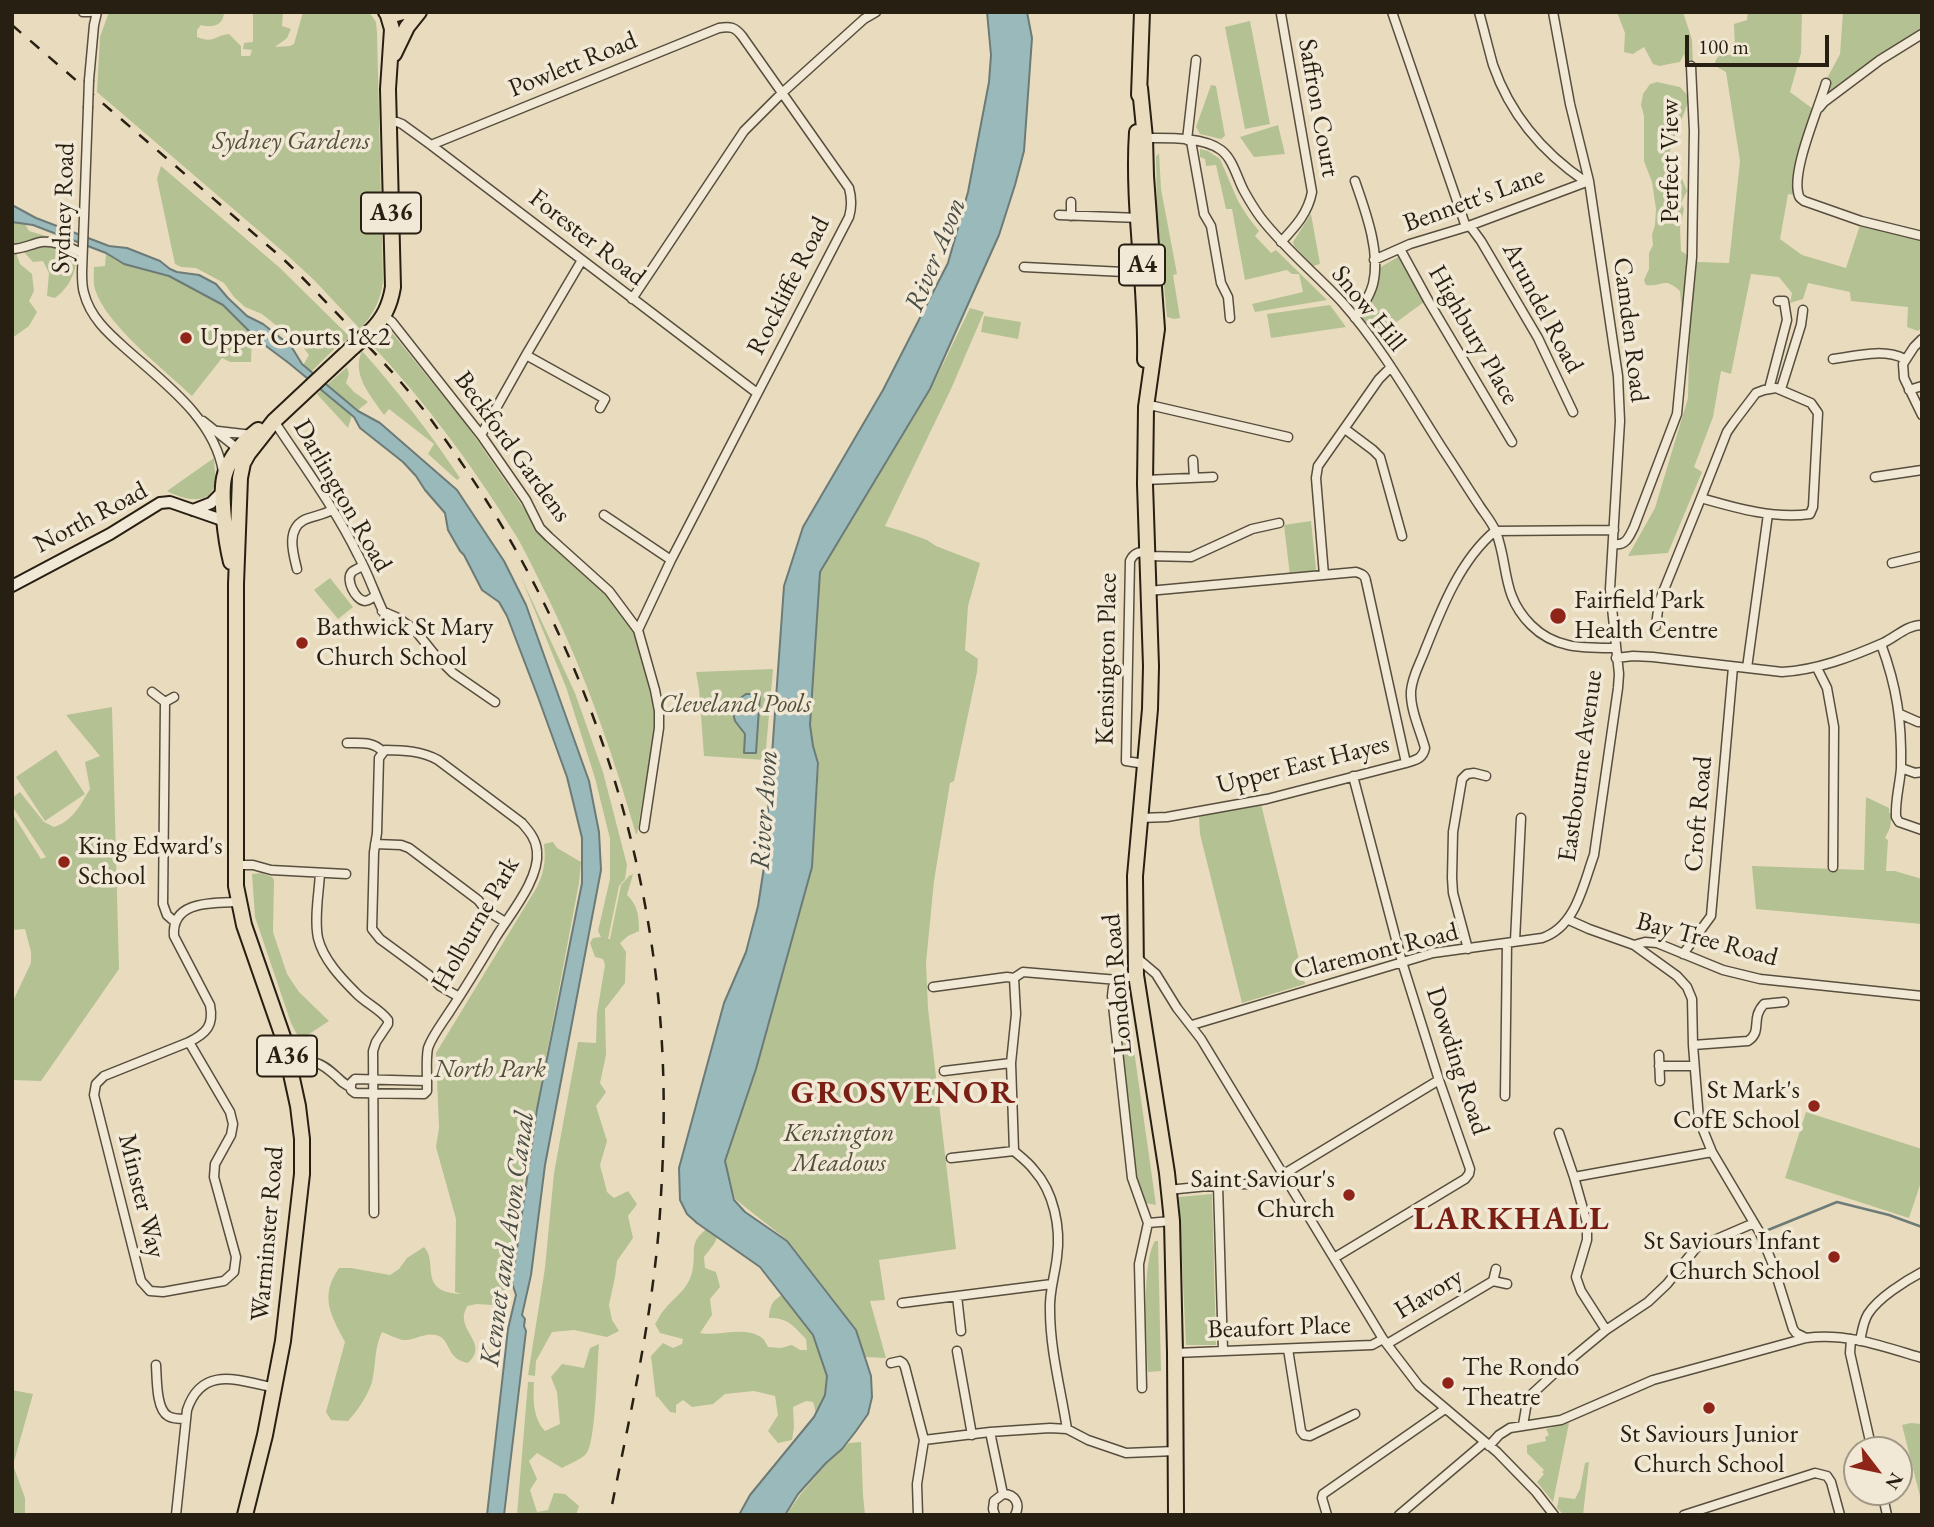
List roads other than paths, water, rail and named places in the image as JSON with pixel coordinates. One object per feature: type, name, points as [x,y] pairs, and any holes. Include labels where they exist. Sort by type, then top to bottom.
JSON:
[{"type":"highway","name":"A36","points":[[236,466],[257,436],[371,331],[384,316],[391,298],[393,287],[387,89],[378,12]]},
{"type":"highway","name":"A36","points":[[390,65],[403,34],[419,12]]},
{"type":"highway","name":"London Road","points":[[1142,12],[1141,138],[1148,273],[1143,387],[1146,407],[1145,480],[1151,666],[1135,877],[1136,975],[1171,1221],[1176,1515]]},
{"type":"highway","name":"A36","points":[[387,89],[394,13]]},
{"type":"highway","name":"Warminster Road","points":[[236,466],[233,474],[233,516],[226,526],[236,584],[238,902],[243,925],[283,1037],[301,1128],[302,1174],[283,1341],[265,1435],[244,1515]]},
{"type":"highway","name":"Warminster Road","points":[[236,466],[226,526],[229,556],[236,584]]},
{"type":"street","points":[[83,12],[90,12]]},
{"type":"street","name":"Sydney Road","points":[[97,12],[89,80],[82,253],[84,294],[107,332],[198,417],[233,445],[236,466]]},
{"type":"street","points":[[632,299],[735,142],[782,93],[863,19],[876,12]]},
{"type":"street","name":"Arundel Road","points":[[1392,12],[1468,227],[1481,241],[1538,338],[1573,412]]},
{"type":"street","points":[[1479,12],[1494,66],[1517,115],[1544,147],[1587,182]]},
{"type":"street","name":"Camden Road","points":[[1553,12],[1587,182],[1618,376],[1620,421],[1610,589],[1616,658]]},
{"type":"street","name":"Saffron Court","points":[[1281,243],[1303,217],[1312,192],[1282,14]]},
{"type":"street","name":"Powlett Road","points":[[431,145],[729,26],[742,36],[782,93]]},
{"type":"street","points":[[1817,111],[1824,102],[1880,60],[1922,34]]},
{"type":"street","points":[[1196,60],[1189,140],[1204,214],[1211,226],[1221,283],[1228,297],[1230,318]]},
{"type":"street","name":"Perfect View","points":[[1614,544],[1625,543],[1634,527],[1677,414],[1692,257],[1694,131],[1691,66]]},
{"type":"street","points":[[1826,83],[1800,162],[1797,190],[1800,197],[1804,201],[1861,221],[1922,236]]},
{"type":"street","name":"Rockliffe Road","points":[[638,630],[671,560],[852,208],[849,188],[782,93]]},
{"type":"street","name":"Forester Road","points":[[388,122],[402,124],[431,145],[758,393]]},
{"type":"street","name":"Snow Hill","points":[[1141,138],[1189,140],[1211,144],[1228,157],[1245,193],[1281,243],[1355,318],[1495,531]]},
{"type":"street","points":[[1355,181],[1368,217],[1374,260],[1373,283],[1362,309],[1355,318]]},
{"type":"street","name":"Bennett's Lane","points":[[1374,260],[1410,244],[1468,227],[1587,182]]},
{"type":"street","points":[[1071,202],[1071,216]]},
{"type":"street","points":[[1059,215],[1143,217]]},
{"type":"street","points":[[12,249],[44,242],[82,253]]},
{"type":"street","name":"Highbury Place","points":[[1400,249],[1512,442]]},
{"type":"street","points":[[481,435],[582,260]]},
{"type":"street","points":[[1024,267],[1148,273]]},
{"type":"street","points":[[1769,389],[1787,320],[1784,301],[1778,301]]},
{"type":"street","points":[[1781,389],[1803,310]]},
{"type":"street","name":"Beckford Gardens","points":[[384,316],[392,322],[481,435],[526,500],[540,528],[609,591],[638,630]]},
{"type":"street","points":[[1922,339],[1905,359],[1903,370],[1909,390],[1922,415]]},
{"type":"street","points":[[1833,359],[1886,353],[1905,359]]},
{"type":"street","points":[[526,355],[605,399],[600,408]]},
{"type":"street","points":[[1324,575],[1316,478],[1318,466],[1379,379],[1390,368]]},
{"type":"street","points":[[1909,390],[1922,386]]},
{"type":"street","points":[[1656,626],[1659,602],[1727,432],[1756,393],[1781,389],[1811,403],[1818,413],[1813,507],[1810,514],[1768,514],[1701,498]]},
{"type":"street","points":[[1146,407],[1154,406],[1289,437]]},
{"type":"street","name":"Sydney Road","points":[[198,417],[216,444],[236,466]]},
{"type":"street","name":"Darlington Road","points":[[274,421],[359,555],[391,629]]},
{"type":"street","points":[[1345,429],[1380,457],[1402,537]]},
{"type":"street","points":[[218,432],[257,436]]},
{"type":"street","name":"Sydney Road","points":[[216,444],[236,466]]},
{"type":"street","points":[[1193,460],[1194,478]]},
{"type":"street","points":[[196,512],[211,503],[236,466]]},
{"type":"street","points":[[1882,486],[1878,477],[1922,470]]},
{"type":"street","points":[[1145,480],[1213,477]]},
{"type":"street","name":"North Road","points":[[12,586],[110,534],[160,503],[170,502],[226,526]]},
{"type":"street","points":[[297,569],[292,541],[296,529],[307,519],[332,510]]},
{"type":"street","points":[[1747,668],[1768,514]]},
{"type":"street","points":[[604,515],[671,560]]},
{"type":"street","points":[[1148,554],[1191,557],[1252,529],[1279,523]]},
{"type":"street","points":[[1406,763],[1424,754],[1411,693],[1413,681],[1434,627],[1457,580],[1479,547],[1495,531],[1614,530]]},
{"type":"street","points":[[1495,531],[1506,582],[1520,611],[1530,624],[1543,635],[1561,644],[1580,648],[1615,648]]},
{"type":"street","name":"Kensington Place","points":[[1145,764],[1126,761],[1130,561],[1132,555],[1137,552],[1148,554]]},
{"type":"street","points":[[1892,563],[1922,556]]},
{"type":"street","points":[[363,566],[353,571],[349,581],[362,601],[375,596]]},
{"type":"street","name":"Upper East Hayes","points":[[1140,818],[1167,817],[1262,800],[1406,763],[1365,577],[1356,572],[1148,591]]},
{"type":"street","points":[[382,611],[415,630],[453,673],[495,702]]},
{"type":"street","points":[[1616,658],[1653,657],[1782,672],[1817,668],[1895,638],[1908,628],[1920,625],[1922,615]]},
{"type":"street","points":[[638,630],[659,711],[659,728],[644,828]]},
{"type":"street","points":[[1881,644],[1891,671],[1900,714],[1897,819],[1922,830]]},
{"type":"street","name":"Eastbourne Avenue","points":[[1569,920],[1594,855],[1618,688],[1616,658]]},
{"type":"street","name":"Croft Road","points":[[1682,954],[1711,916],[1733,667]]},
{"type":"street","points":[[1817,668],[1827,688],[1834,727],[1833,867]]},
{"type":"street","points":[[152,692],[165,702]]},
{"type":"street","points":[[165,702],[174,697]]},
{"type":"street","points":[[165,702],[163,904],[167,915],[175,922],[193,906],[238,902]]},
{"type":"street","points":[[1900,714],[1922,722]]},
{"type":"street","name":"Holburne Park","points":[[347,743],[378,746],[381,755],[388,750],[431,756],[513,815],[531,834],[536,844],[536,865],[528,886],[430,1044],[427,1081]]},
{"type":"street","points":[[381,755],[372,929],[380,939],[440,986],[459,997]]},
{"type":"street","points":[[1900,768],[1915,773],[1922,772]]},
{"type":"street","points":[[1468,949],[1453,893],[1453,832],[1462,779],[1467,774],[1474,773],[1486,776]]},
{"type":"street","name":"Dowding Road","points":[[1334,1258],[1465,1180],[1470,1169],[1402,962],[1353,776]]},
{"type":"street","points":[[1505,1096],[1511,942],[1521,818]]},
{"type":"street","points":[[375,844],[409,848],[505,922]]},
{"type":"street","points":[[236,865],[253,865],[271,870],[346,874]]},
{"type":"street","points":[[320,873],[317,925],[321,947],[328,960],[356,994],[388,1020],[373,1047],[374,1213]]},
{"type":"street","name":"Claremont Road","points":[[1192,1025],[1433,953],[1542,938],[1553,934],[1569,920]]},
{"type":"street","name":"Bay Tree Road","points":[[1569,920],[1634,945],[1657,943],[1723,970],[1760,978],[1922,996]]},
{"type":"street","name":"Minster Way","points":[[175,922],[174,936],[210,1005],[212,1015],[209,1026],[202,1035],[189,1042],[104,1076],[96,1084],[94,1095],[141,1281],[150,1291],[163,1292],[224,1281],[234,1272],[236,1257],[214,1177],[215,1164],[231,1135],[233,1124],[230,1112],[189,1042]]},
{"type":"street","points":[[1634,945],[1677,976],[1687,987],[1692,999],[1699,1120],[1712,1152],[1760,1233],[1793,1329],[1806,1338]]},
{"type":"street","points":[[1136,957],[1154,972],[1177,1008],[1192,1025],[1385,1342],[1419,1386],[1487,1444],[1536,1492],[1554,1515]]},
{"type":"street","points":[[940,974],[937,986],[1014,978],[1023,972],[1118,979],[1136,975]]},
{"type":"street","points":[[1014,978],[1016,1014],[1011,1063],[1014,1152]]},
{"type":"street","points":[[1118,979],[1112,996],[1132,1178],[1148,1223],[1139,1264],[1142,1388]]},
{"type":"street","points":[[1693,1045],[1748,1041],[1754,1037],[1757,1013],[1764,1004],[1784,1002]]},
{"type":"street","points":[[1659,1055],[1660,1082]]},
{"type":"street","points":[[290,1067],[317,1062],[351,1087]]},
{"type":"street","points":[[944,1071],[1011,1063]]},
{"type":"street","points":[[1659,1066],[1694,1066]]},
{"type":"street","points":[[355,1079],[373,1080],[427,1081],[427,1091],[424,1094],[374,1094],[355,1093],[351,1090],[352,1081],[355,1079]]},
{"type":"street","points":[[1168,1190],[1278,1183],[1439,1080]]},
{"type":"street","points":[[1559,1133],[1587,1223],[1587,1240],[1576,1277],[1580,1291],[1606,1330]]},
{"type":"street","points":[[951,1158],[1014,1152],[1034,1168],[1051,1201],[1057,1226],[1058,1256],[1052,1284],[1051,1327],[1067,1429]]},
{"type":"street","points":[[1574,1177],[1712,1152]]},
{"type":"street","points":[[1218,1185],[1223,1350]]},
{"type":"street","points":[[1148,1223],[1171,1221]]},
{"type":"street","points":[[1523,1425],[1527,1402],[1532,1394],[1606,1330],[1648,1302],[1667,1284],[1696,1248],[1754,1223]]},
{"type":"street","name":"Havory","points":[[1493,1281],[1496,1269]]},
{"type":"street","points":[[1869,1436],[1850,1353],[1863,1323],[1876,1305],[1922,1272]]},
{"type":"street","name":"Havory","points":[[1385,1342],[1493,1281],[1507,1284]]},
{"type":"street","points":[[902,1303],[1052,1284]]},
{"type":"street","points":[[957,1296],[961,1331]]},
{"type":"street","points":[[914,1301],[915,1312]]},
{"type":"street","points":[[1399,1515],[1510,1428],[1561,1420],[1653,1380],[1806,1338],[1832,1336],[1922,1357]]},
{"type":"street","name":"Beaufort Place","points":[[1175,1353],[1372,1345],[1385,1342]]},
{"type":"street","points":[[1288,1349],[1301,1431],[1304,1435],[1310,1436],[1355,1414]]},
{"type":"street","points":[[957,1351],[972,1434]]},
{"type":"street","points":[[891,1363],[900,1362],[905,1367],[924,1440],[917,1484],[918,1515]]},
{"type":"street","points":[[156,1366],[160,1407],[165,1414],[173,1418],[186,1419]]},
{"type":"street","points":[[176,1515],[190,1399],[200,1387],[211,1380],[225,1378],[275,1388]]},
{"type":"street","points":[[1327,1515],[1323,1494],[1445,1409]]},
{"type":"street","points":[[924,1440],[1050,1428],[1067,1429],[1088,1440],[1126,1453],[1175,1451]]},
{"type":"street","points":[[990,1432],[1003,1494]]},
{"type":"street","points":[[1684,1515],[1815,1473],[1827,1476],[1831,1482],[1840,1515]]},
{"type":"street","points":[[995,1515],[994,1501],[1003,1494]]},
{"type":"street","points":[[1003,1494],[1012,1496],[1017,1502],[1015,1515]]},
{"type":"water","points":[[987,12],[1027,12],[1032,38],[1024,151],[999,235],[930,389],[820,572],[810,725],[818,763],[812,867],[756,1069],[725,1161],[734,1200],[745,1212],[787,1241],[856,1330],[871,1376],[872,1397],[868,1414],[856,1431],[798,1494],[785,1515],[739,1515],[750,1495],[814,1417],[825,1395],[827,1376],[813,1335],[760,1267],[687,1214],[680,1200],[679,1168],[724,1003],[746,952],[758,906],[764,867],[784,586],[803,527],[883,390],[948,263],[968,192],[989,82],[991,55]]},
{"type":"water","points":[[12,205],[36,218],[109,246],[127,248],[160,261],[177,272],[199,275],[216,284],[247,316],[263,324],[291,346],[302,364],[358,411],[380,423],[457,490],[504,561],[526,605],[589,781],[599,832],[601,870],[545,1165],[531,1275],[522,1315],[526,1331],[504,1515],[487,1515],[508,1329],[516,1295],[512,1283],[537,1109],[582,883],[582,838],[567,777],[538,697],[499,602],[482,590],[448,530],[445,513],[403,462],[360,428],[354,417],[258,340],[223,305],[169,276],[124,264],[106,253],[33,225],[12,222]]},
{"type":"water","name":"Cleveland Pools","points":[[746,694],[760,694],[756,753],[744,753],[745,734],[735,721],[733,713],[739,699]]},
{"type":"waterway","points":[[1768,1230],[1837,1202],[1889,1215],[1922,1227]]},
{"type":"railway","points":[[12,25],[281,257],[400,381],[454,452],[531,577],[563,643],[591,711],[634,851],[648,922],[658,995],[663,1070],[662,1170],[654,1276],[642,1356],[610,1515]]},
{"type":"place","name":"Upper Courts 1&2","points":[[186,338]]},
{"type":"place","name":"Fairfield Park Health Centre","points":[[1558,616]]},
{"type":"place","name":"Bathwick St Mary Church School","points":[[302,643]]},
{"type":"place","name":"King Edward's School","points":[[64,862]]},
{"type":"place","name":"St Mark's CofE School","points":[[1814,1106]]},
{"type":"place","name":"Saint Saviour's Church","points":[[1349,1195]]},
{"type":"place","name":"St Saviours Infant Church School","points":[[1834,1257]]},
{"type":"place","name":"The Rondo Theatre","points":[[1448,1383]]},
{"type":"place","name":"St Saviours Junior Church School","points":[[1709,1408]]},
{"type":"district","name":"GROSVENOR","points":[[904,1094]]},
{"type":"district","name":"LARKHALL","points":[[1512,1220]]},
{"type":"park label","name":"Sydney Gardens","points":[[291,142]]},
{"type":"park label","name":"North Park","points":[[490,1070]]},
{"type":"park label","name":"Kensington Meadows","points":[[839,1149]]},
{"type":"water label","name":"River Avon","points":[[936,255]]},
{"type":"water label","name":"River Avon","points":[[765,810]]},
{"type":"water label","name":"Kennet and Avon Canal","points":[[508,1239]]}]
